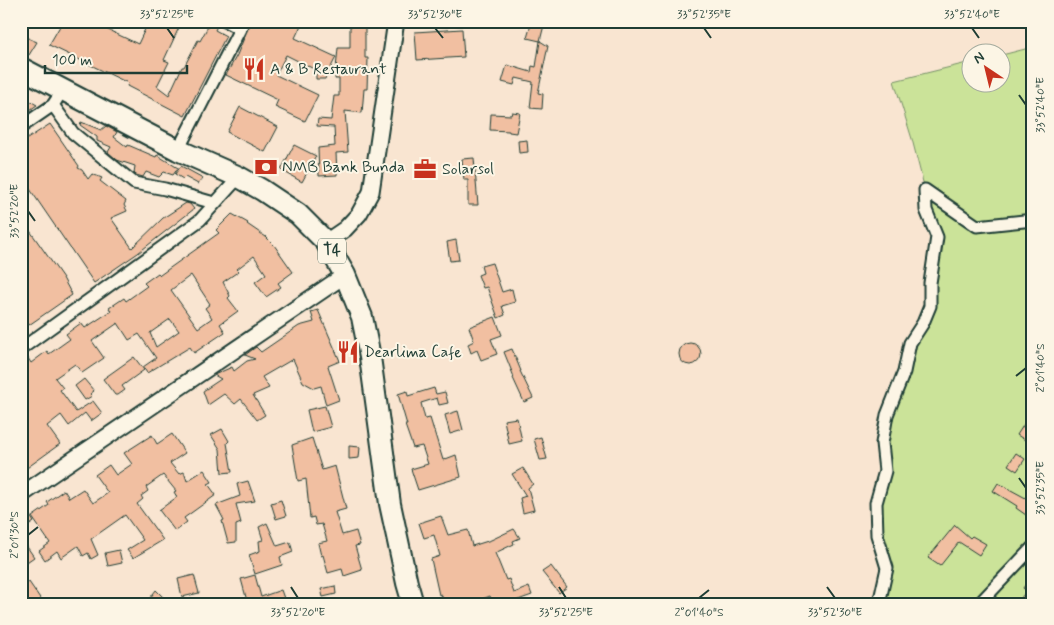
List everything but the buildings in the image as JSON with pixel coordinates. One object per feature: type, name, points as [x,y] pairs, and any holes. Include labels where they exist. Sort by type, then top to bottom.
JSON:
[{"type":"highway","name":"T4","points":[[21,68],[58,97],[239,177],[262,190],[298,214],[326,242],[345,275],[362,317],[366,333],[390,504],[406,583],[413,604]]},
{"type":"main road","points":[[326,242],[345,229],[360,214],[371,192],[396,21]]},
{"type":"main road","points":[[21,495],[345,275]]},
{"type":"street","points":[[178,150],[242,25],[225,21]]},
{"type":"street","points":[[21,127],[58,97],[73,133],[134,183],[165,189],[214,203]]},
{"type":"street","points":[[21,348],[200,220],[239,177]]},
{"type":"street","points":[[877,604],[887,568],[877,535],[876,503],[885,471],[882,443],[887,415],[904,372],[910,343],[923,323],[930,306],[930,283],[938,237],[926,210],[925,190],[977,226],[1033,220]]},
{"type":"street","points":[[979,604],[1033,547]]},
{"type":"green space","points":[[1033,47],[1033,604],[877,604],[887,568],[877,535],[882,443],[923,323],[937,237],[912,139],[894,81],[962,64],[962,92],[1012,92],[1012,52]]},
{"type":"place","name":"A & B Restaurant","points":[[254,69]]},
{"type":"place","name":"NMB Bank Bunda","points":[[266,167]]},
{"type":"place","name":"Solarsol","points":[[425,169]]},
{"type":"place","name":"Dearlima Cafe","points":[[348,352]]}]
